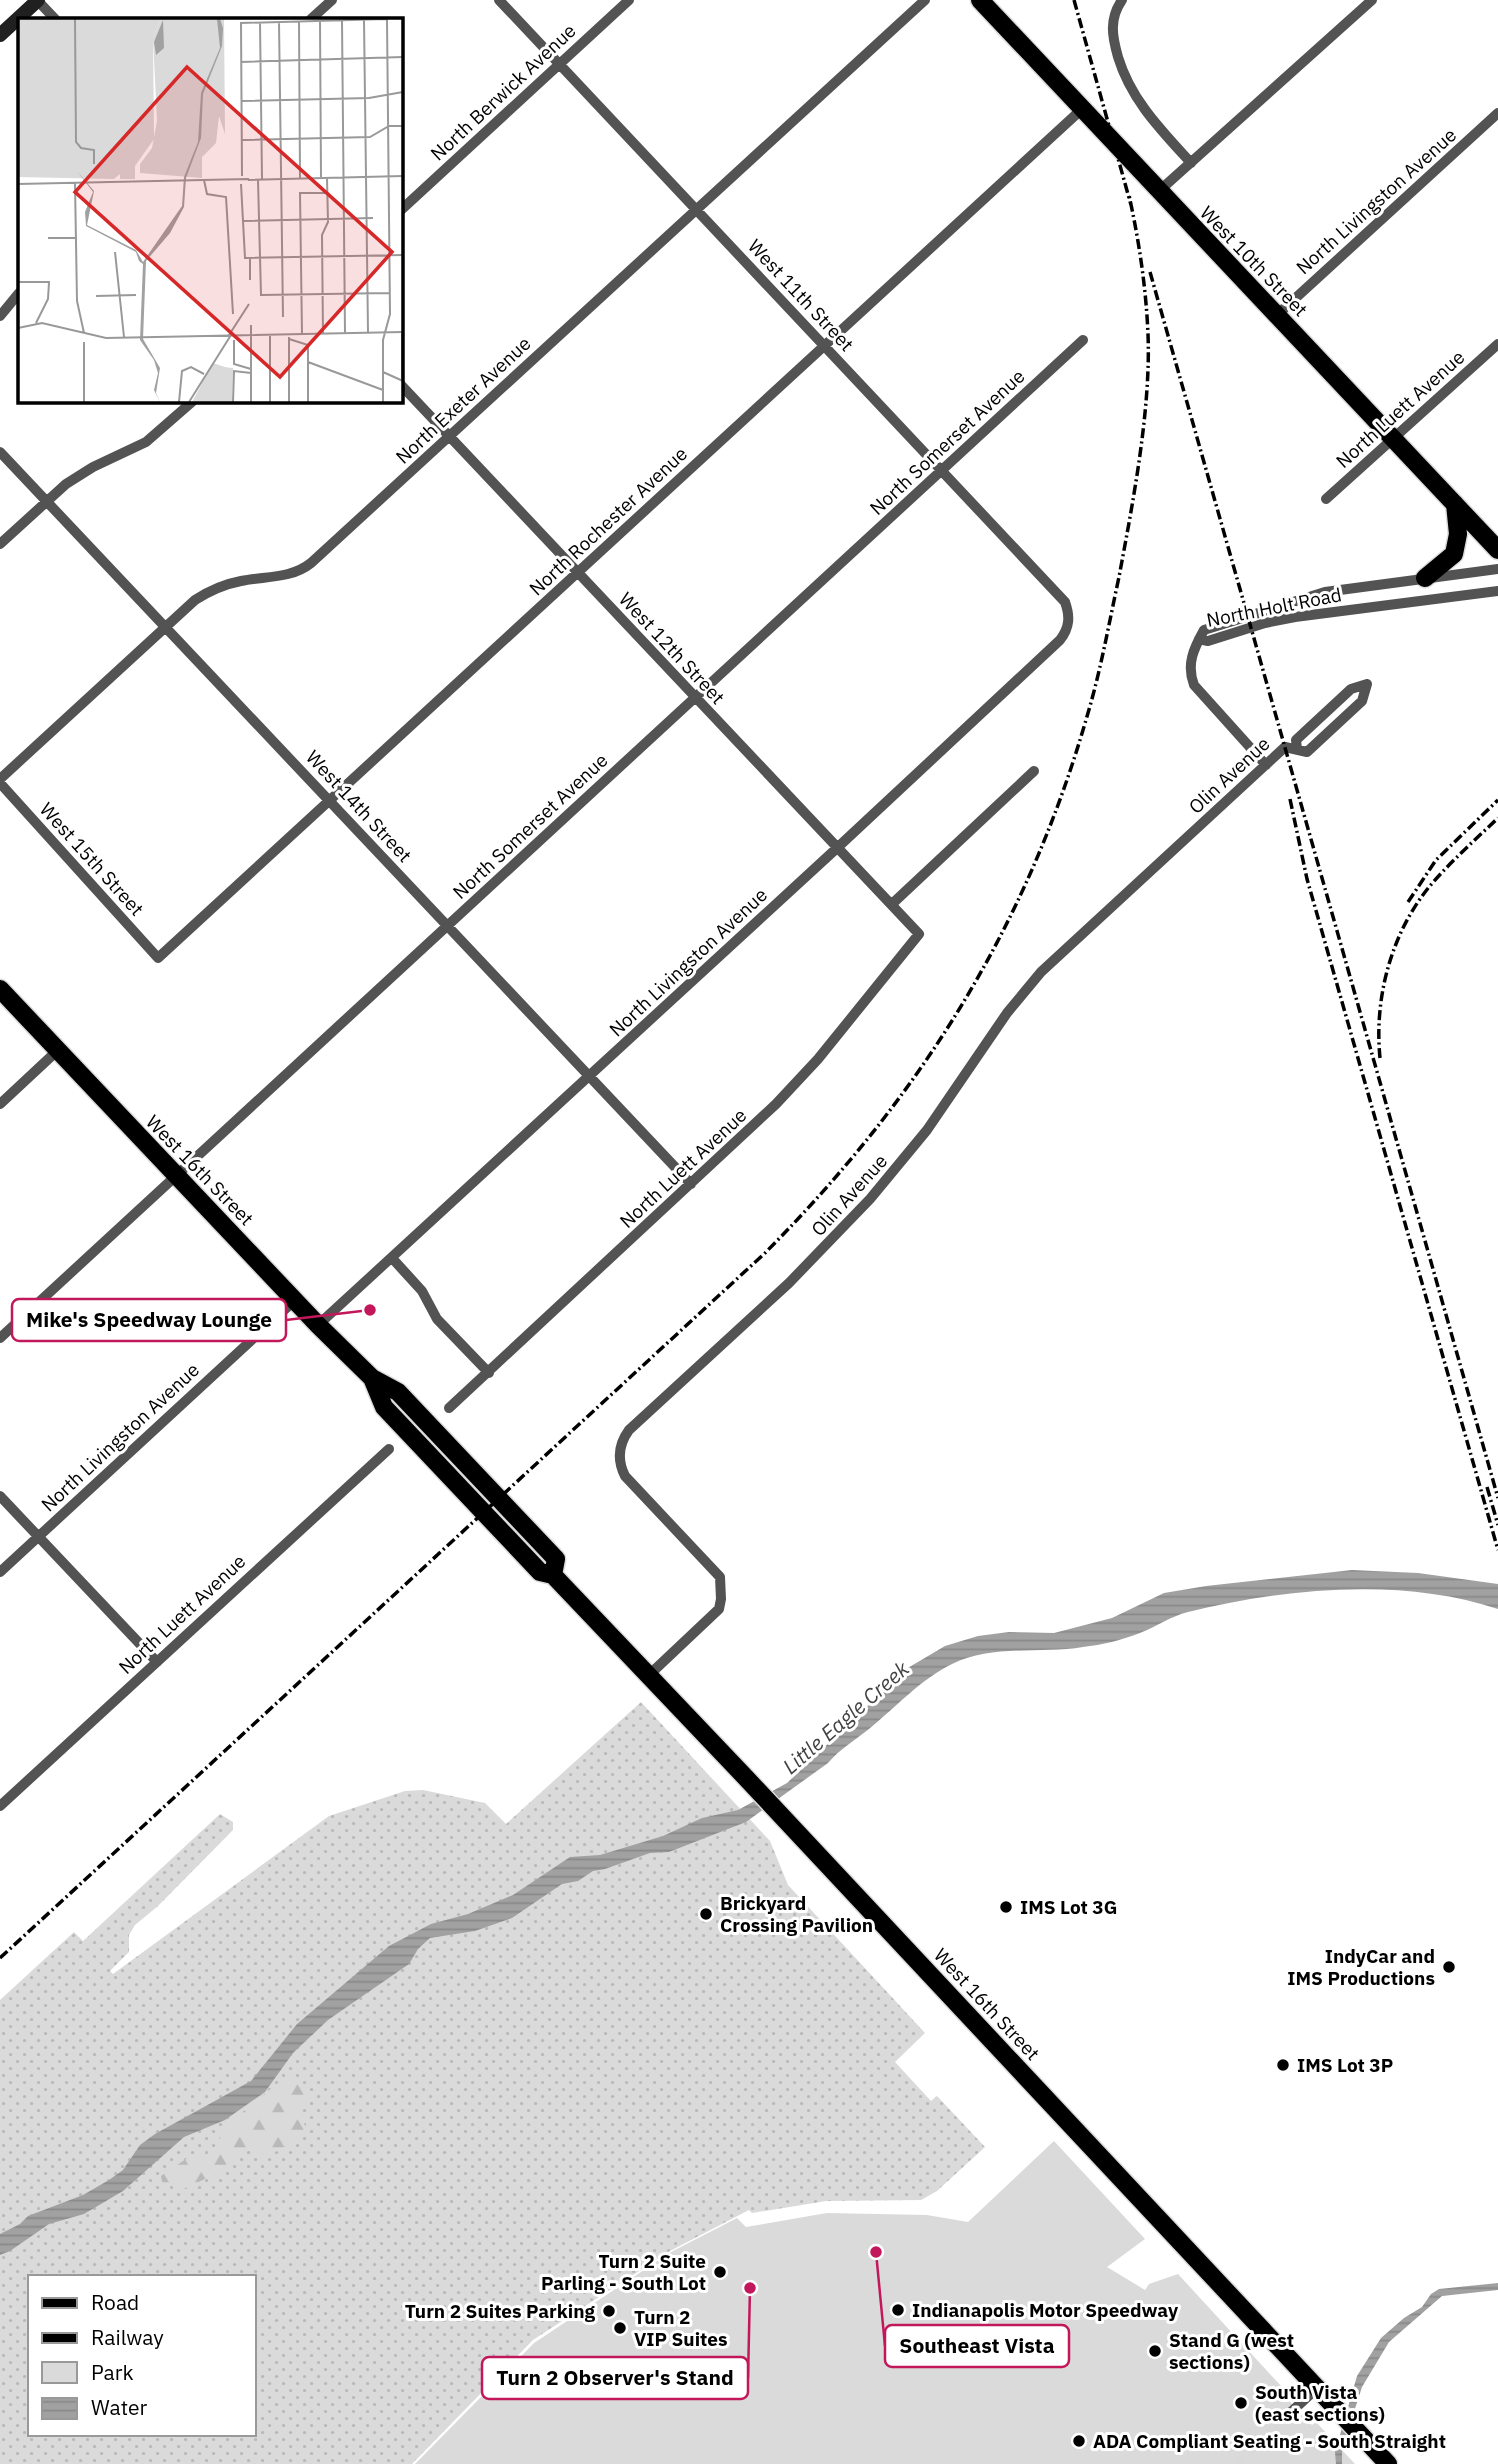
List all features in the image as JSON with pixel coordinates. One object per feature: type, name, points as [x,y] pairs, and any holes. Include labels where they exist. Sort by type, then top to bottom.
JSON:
[{"type":"main road","name":"West 10th Street","points":[[980,0],[1498,550]]},
{"type":"main road","points":[[1425,579],[1454,554],[1458,534],[1454,503]]},
{"type":"main road","name":"West 16th Street","points":[[0,989],[318,1325],[372,1378],[381,1402],[391,1416],[540,1572],[553,1575],[1388,2464]]},
{"type":"street","points":[[0,35],[37,0],[54,18]]},
{"type":"street","points":[[312,18],[332,0]]},
{"type":"street","name":"West 11th Street","points":[[499,0],[1065,602],[1069,617]]},
{"type":"street","name":"North Berwick Avenue","points":[[402,209],[629,0]]},
{"type":"street","name":"North Exeter Avenue","points":[[0,781],[191,603],[219,588],[241,581],[291,574],[304,569],[925,0]]},
{"type":"street","points":[[1122,0],[1112,25],[1116,50],[1124,73],[1143,110],[1191,163]]},
{"type":"street","points":[[1159,191],[1372,0]]},
{"type":"street","name":"North Rochester Avenue","points":[[158,958],[1082,109]]},
{"type":"street","name":"North Livingston Avenue","points":[[1277,314],[1498,113]]},
{"type":"street","points":[[0,316],[18,294]]},
{"type":"street","name":"North Somerset Avenue","points":[[0,1338],[1083,340]]},
{"type":"street","name":"North Luett Avenue","points":[[1325,499],[1498,344]]},
{"type":"street","name":"West 12th Street","points":[[402,387],[919,934]]},
{"type":"street","points":[[0,544],[83,472],[146,442],[192,402]]},
{"type":"street","name":"West 14th Street","points":[[0,452],[691,1184]]},
{"type":"street","name":"North Holt Road","points":[[1498,569],[1325,592],[1204,630],[1199,639],[1208,641],[1265,623],[1296,617],[1498,591]]},
{"type":"street","name":"North Livingston Avenue","points":[[318,1325],[838,848],[1060,639],[1067,629],[1069,617]]},
{"type":"street","points":[[1199,639],[1190,664],[1194,685],[1266,765]]},
{"type":"street","name":"Olin Avenue","points":[[648,1676],[719,1609],[720,1577],[625,1476],[620,1454],[624,1437],[808,1265],[870,1199],[943,1108],[1007,1013],[1030,984],[1285,747],[1307,752],[1362,701],[1367,684],[1351,689],[1296,740],[1297,749]]},
{"type":"street","points":[[891,904],[1034,771]]},
{"type":"street","name":"West 15th Street","points":[[0,781],[158,958]]},
{"type":"street","name":"North Luett Avenue","points":[[449,1408],[691,1184],[803,1076],[919,934]]},
{"type":"street","points":[[0,1104],[58,1050]]},
{"type":"street","points":[[393,1258],[422,1290],[438,1319],[489,1373]]},
{"type":"street","name":"North Livingston Avenue","points":[[0,1572],[295,1300]]},
{"type":"street","name":"North Luett Avenue","points":[[0,1806],[389,1449]]},
{"type":"street","points":[[0,1496],[157,1662]]},
{"type":"street","points":[[1290,2413],[1317,2388]]},
{"type":"green space","points":[[641,1702],[770,1841],[788,1885],[925,2033],[895,2062],[931,2101],[937,2096],[985,2147],[937,2191],[921,2200],[826,2201],[752,2213],[749,2210],[670,2251],[533,2340],[412,2464],[0,2464],[0,2000],[74,1932],[83,1941],[220,1814],[233,1822],[233,1830],[158,1906],[135,1925],[129,1935],[129,1952],[110,1971],[113,1974],[329,1816],[405,1791],[423,1790],[485,1803],[506,1824]]},
{"type":"green space","points":[[291,2073],[313,2098],[299,2108],[307,2132],[269,2156],[242,2148],[231,2167],[181,2190],[176,2184],[163,2186],[161,2176],[189,2157],[212,2154],[218,2141],[235,2119]]},
{"type":"green space","name":"Indianapolis Motor Speedway","points":[[1054,2141],[1145,2239],[1107,2267],[1145,2290],[1149,2284],[1178,2274],[1282,2387],[1279,2390],[1312,2425],[1316,2422],[1355,2464],[415,2464],[534,2343],[671,2252],[737,2218],[746,2227],[827,2213],[927,2215],[968,2222]]},
{"type":"water","points":[[1352,1570],[1418,1573],[1498,1584],[1498,1609],[1423,1593],[1383,1590],[1303,1592],[1188,1612],[1140,1633],[1105,1644],[983,1654],[952,1664],[919,1685],[828,1763],[746,1822],[669,1852],[650,1853],[593,1871],[578,1881],[562,1884],[512,1918],[475,1931],[430,1938],[418,1949],[409,1964],[328,2020],[293,2053],[265,2092],[225,2120],[184,2137],[123,2191],[84,2214],[49,2224],[0,2255],[0,2234],[20,2224],[28,2216],[83,2195],[109,2180],[123,2170],[140,2145],[155,2134],[251,2081],[297,2024],[389,1946],[431,1924],[468,1914],[513,1895],[570,1857],[600,1855],[663,1836],[702,1818],[738,1810],[787,1783],[906,1669],[945,1646],[978,1636],[1009,1632],[1054,1633],[1112,1618],[1164,1593]]},
{"type":"water","points":[[1498,2283],[1498,2290],[1442,2296],[1389,2342],[1362,2387],[1342,2449],[1342,2464],[1336,2464],[1335,2452],[1357,2376],[1381,2338],[1422,2307],[1431,2294],[1439,2289]]},
{"type":"tunnel","points":[[1236,2464],[1290,2413]]},
{"type":"railway","points":[[1074,0],[1131,205]]},
{"type":"railway","points":[[0,1958],[765,1253],[873,1132],[920,1070],[1000,937],[1034,866],[1063,791],[1101,663],[1130,518],[1147,393],[1148,334],[1144,281],[1129,195]]},
{"type":"railway","points":[[1150,272],[1498,1498]]},
{"type":"railway","points":[[1290,799],[1307,879],[1498,1550]]},
{"type":"railway","points":[[1408,902],[1436,860],[1498,800]]},
{"type":"railway","points":[[1380,1058],[1383,990],[1395,946],[1404,925],[1429,887],[1498,818]]},
{"type":"railway","points":[[1487,1487],[1498,1525]]},
{"type":"place","name":"Mike's Speedway Lounge","points":[[370,1310]]},
{"type":"place","name":"IMS Lot 3G","points":[[1006,1907]]},
{"type":"place","name":"Brickyard Crossing Pavilion","points":[[706,1914]]},
{"type":"place","name":"IndyCar and IMS Productions","points":[[1449,1967]]},
{"type":"place","name":"IMS Lot 3P","points":[[1283,2065]]},
{"type":"place","name":"Southeast Vista","points":[[876,2252]]},
{"type":"place","name":"Turn 2 Suite Parling - South Lot","points":[[720,2272]]},
{"type":"place","name":"Turn 2 Observer's Stand","points":[[750,2288]]},
{"type":"place","name":"Indianapolis Motor Speedway","points":[[898,2310]]},
{"type":"place","name":"Turn 2 Suites Parking","points":[[609,2311]]},
{"type":"place","name":"Turn 2 VIP Suites","points":[[620,2328]]},
{"type":"place","name":"Stand G (west sections)","points":[[1155,2351]]},
{"type":"place","name":"South Vista (east sections)","points":[[1241,2403]]},
{"type":"place","name":"ADA Compliant Seating - South Straight","points":[[1079,2441]]},
{"type":"water label","name":"Little Eagle Creek","points":[[846,1718]]}]
